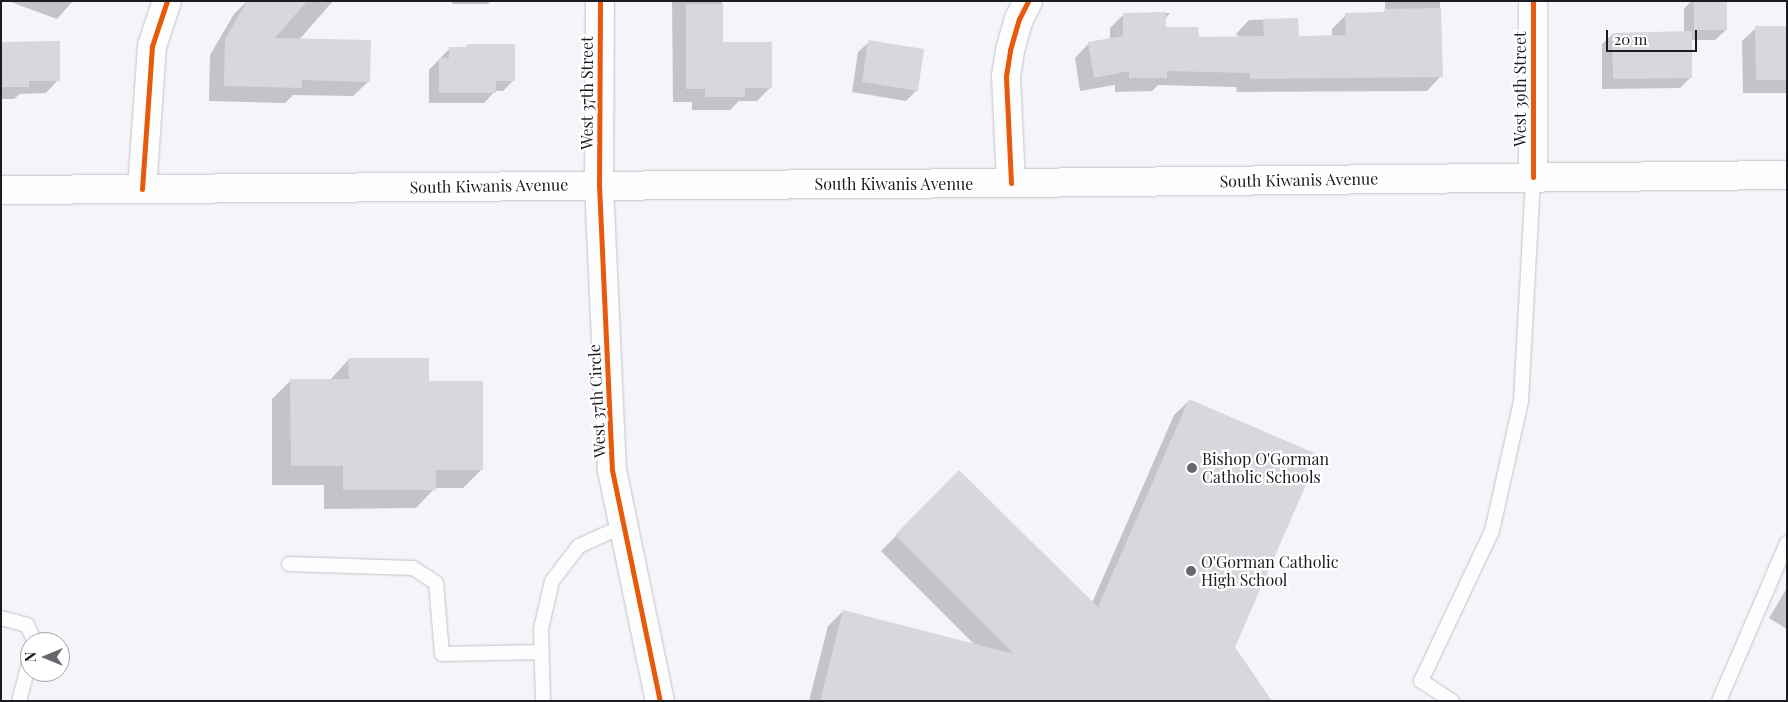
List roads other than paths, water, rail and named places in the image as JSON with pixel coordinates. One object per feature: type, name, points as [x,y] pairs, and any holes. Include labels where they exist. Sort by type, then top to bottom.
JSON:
[{"type":"main road","points":[[142,189],[152,46],[167,1]]},
{"type":"main road","name":"West 37th Street","points":[[599,185],[600,1]]},
{"type":"main road","points":[[1011,183],[1006,76],[1012,42],[1019,18],[1028,1]]},
{"type":"main road","name":"West 39th Street","points":[[1532,1],[1533,177]]},
{"type":"main road","name":"South Kiwanis Avenue","points":[[1,190],[1787,175]]},
{"type":"main road","name":"West 37th Circle","points":[[599,185],[612,470],[660,701]]},
{"type":"lane","points":[[1452,701],[1421,681],[1492,531],[1521,401],[1533,177]]},
{"type":"lane","points":[[543,701],[541,629],[552,581],[579,546],[625,526]]},
{"type":"lane","points":[[1719,701],[1787,542]]},
{"type":"lane","points":[[289,564],[413,568],[436,583],[442,654],[542,652]]},
{"type":"lane","points":[[1,618],[27,624],[31,632]]},
{"type":"lane","points":[[20,701],[25,682]]},
{"type":"place","name":"Bishop O'Gorman Catholic Schools","points":[[1192,468]]},
{"type":"place","name":"O'Gorman Catholic High School","points":[[1191,571]]}]
